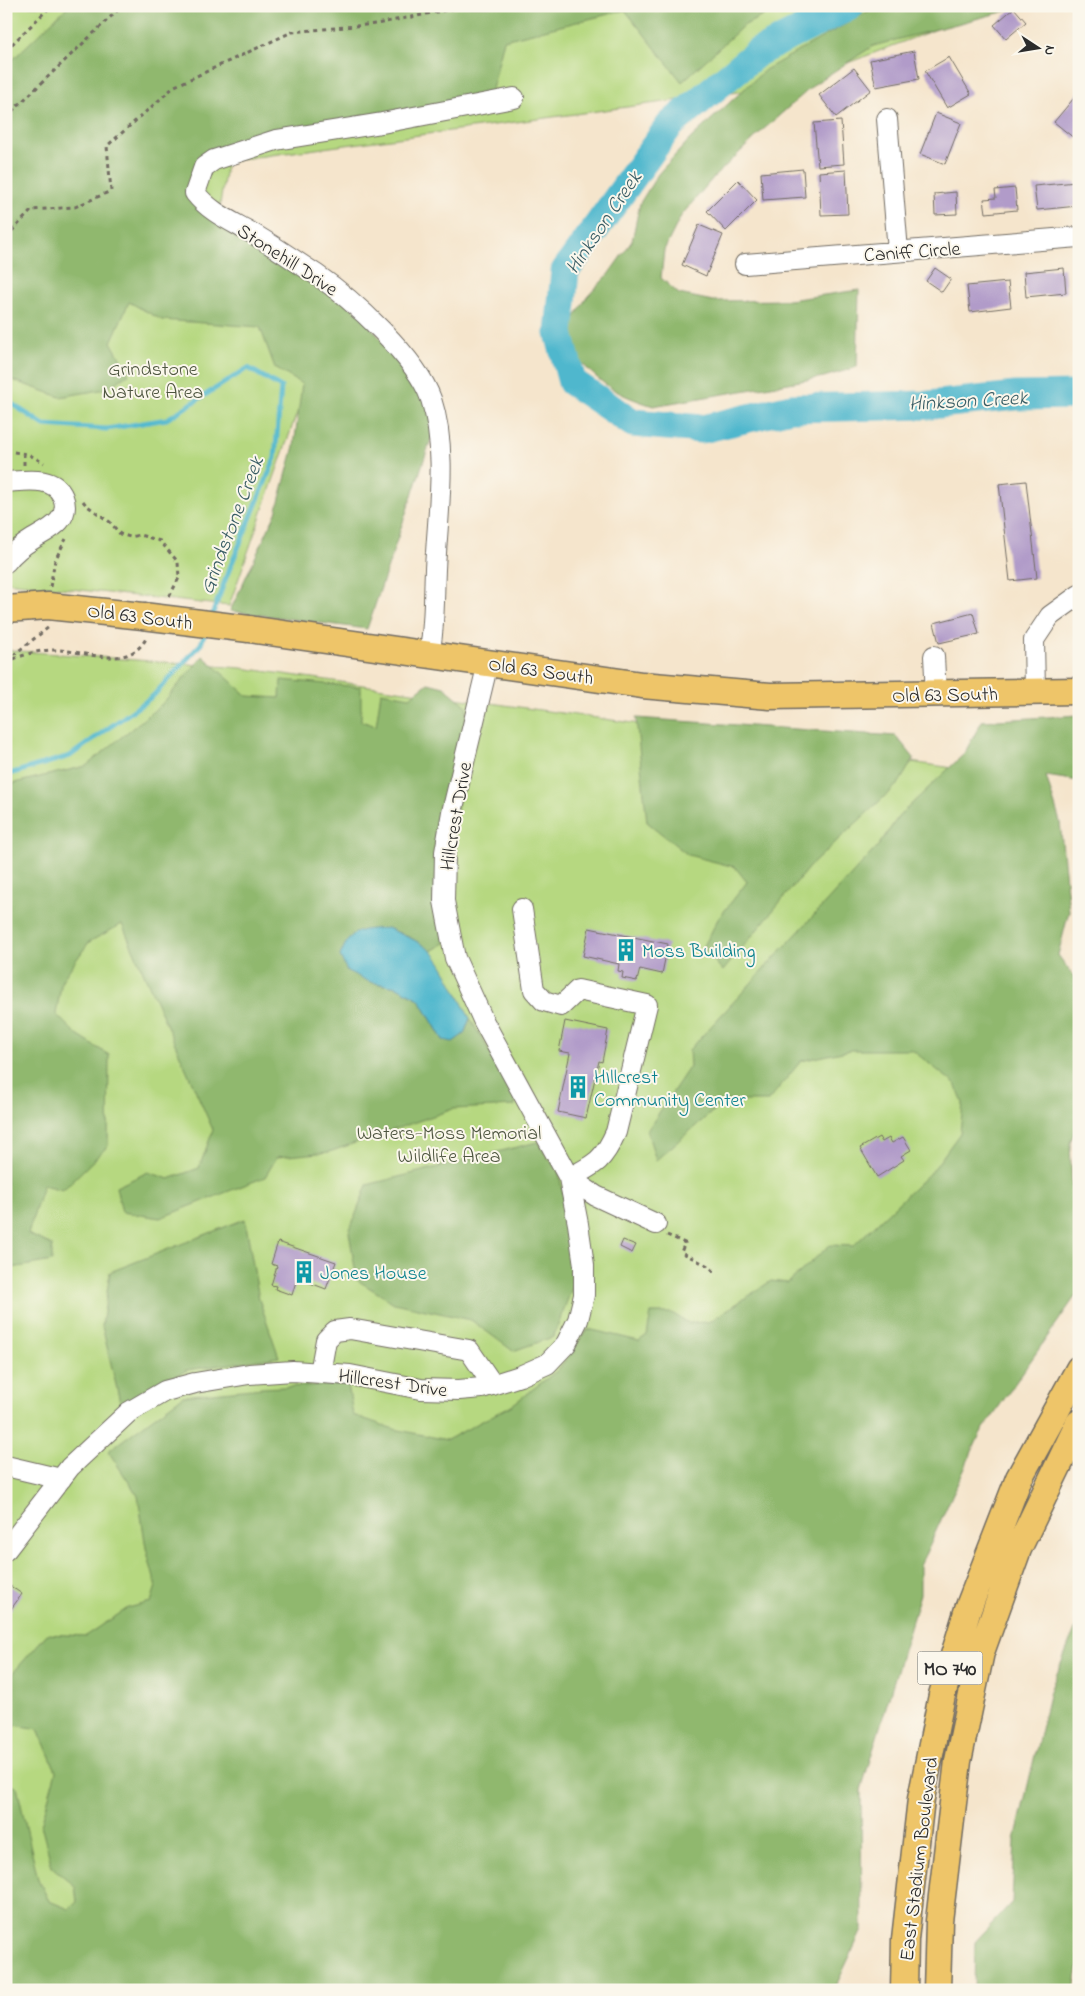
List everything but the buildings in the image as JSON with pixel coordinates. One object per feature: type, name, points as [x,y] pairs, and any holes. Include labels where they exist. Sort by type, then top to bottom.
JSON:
[{"type":"main road","name":"Old 63 South","points":[[6,608],[48,606],[147,624],[249,629],[642,685],[770,696],[936,695],[1079,691]]},
{"type":"main road","name":"East Stadium Boulevard","points":[[904,1990],[905,1939],[921,1799],[942,1695],[968,1609],[1020,1478],[1079,1369]]},
{"type":"main road","name":"East Stadium Boulevard","points":[[937,1990],[939,1921],[958,1761],[981,1652],[1018,1549],[1079,1423]]},
{"type":"street","name":"Stonehill Drive","points":[[429,655],[432,640],[435,555],[441,488],[438,430],[431,398],[417,371],[389,339],[339,291],[250,232],[216,214],[203,204],[195,193],[204,167],[214,160],[276,140],[382,124],[514,98]]},
{"type":"street","points":[[887,119],[898,252]]},
{"type":"street","name":"Caniff Circle","points":[[745,264],[1079,237]]},
{"type":"street","points":[[6,482],[36,481],[51,484],[60,490],[64,499],[65,510],[60,521],[49,531],[31,540],[6,562]]},
{"type":"street","points":[[1035,692],[1034,640],[1050,616],[1079,595]]},
{"type":"street","points":[[934,656],[936,695]]},
{"type":"street","name":"Hillcrest Drive","points":[[6,1550],[70,1467],[129,1412],[165,1391],[195,1383],[249,1374],[293,1371],[350,1375],[421,1389],[442,1391],[482,1388],[520,1376],[547,1364],[566,1344],[578,1320],[584,1295],[584,1265],[578,1224],[568,1178],[480,1013],[456,958],[444,901],[445,852],[452,812],[488,662]]},
{"type":"street","points":[[522,909],[534,990],[544,1001],[561,1006],[578,990],[647,1005],[616,1132],[608,1150],[594,1164],[568,1178],[596,1196],[656,1224]]},
{"type":"street","points":[[320,1373],[326,1340],[335,1331],[350,1329],[469,1350],[493,1385]]},
{"type":"street","points":[[6,1466],[61,1479]]},
{"type":"path","points":[[6,50],[51,6]]},
{"type":"path","points":[[6,117],[122,6]]},
{"type":"path","points":[[6,237],[32,210],[75,207],[111,191],[107,146],[175,86],[292,32],[376,24],[452,9],[455,6]]},
{"type":"path","points":[[6,451],[28,454],[51,468]]},
{"type":"path","points":[[82,499],[86,505],[110,522],[120,534],[130,537],[140,535],[160,541],[178,562],[179,578],[167,601]]},
{"type":"path","points":[[6,661],[51,626],[48,606],[50,583],[55,560],[67,536]]},
{"type":"path","points":[[6,661],[31,652],[58,650],[104,657],[128,655],[139,650],[147,624]]},
{"type":"path","points":[[656,1224],[663,1233],[685,1243],[680,1252],[710,1267],[716,1274]]},
{"type":"green space","name":"Grindstone Nature Area","points":[[6,6],[997,6],[790,85],[227,161],[214,241],[426,407],[298,410],[229,606],[6,582]]},
{"type":"green space","points":[[68,6],[782,6],[743,26],[682,82],[625,10],[504,40],[490,97],[212,154],[192,187],[359,313],[427,394],[434,430],[367,629],[230,611],[276,513],[294,446],[302,384],[275,368],[260,327],[162,320],[129,302],[111,342],[129,374],[106,389],[60,397],[12,380],[6,373],[6,66]]},
{"type":"green space","points":[[877,6],[1025,6],[873,46],[816,83],[713,178],[681,216],[664,250],[661,278],[679,294],[713,301],[789,300],[859,290],[857,367],[824,377],[653,406],[619,393],[602,382],[576,357],[572,322],[587,297],[607,276],[632,241],[640,203],[658,174],[690,139],[765,70]]},
{"type":"green space","name":"Waters-Moss Memorial Wildlife Area","points":[[6,650],[241,668],[953,768],[979,1209],[6,1990]]},
{"type":"green space","points":[[203,656],[247,696],[280,698],[281,680],[361,687],[361,721],[376,726],[381,692],[410,697],[428,683],[444,687],[467,706],[445,943],[431,951],[411,938],[388,928],[370,982],[397,987],[419,999],[443,1040],[464,1034],[470,1018],[516,1098],[515,1106],[453,1109],[329,1152],[277,1157],[265,1177],[160,1218],[122,1212],[116,1187],[148,1172],[169,1179],[199,1168],[213,1130],[122,924],[89,942],[62,980],[56,1014],[77,1035],[109,1055],[108,1146],[63,1190],[43,1185],[28,1234],[52,1245],[52,1261],[6,1269],[6,785],[86,766],[162,704]]},
{"type":"green space","points":[[1079,715],[1079,781],[1046,776],[1060,822],[1069,911],[1058,955],[1079,984],[1079,1121],[1070,1143],[1072,1187],[1079,1175],[1079,1291],[980,1434],[920,1566],[920,1594],[861,1790],[862,1930],[834,1990],[6,1990],[6,1784],[17,1787],[38,1879],[49,1901],[69,1909],[77,1902],[75,1886],[52,1867],[41,1825],[56,1771],[38,1729],[14,1725],[6,1716],[6,1681],[47,1634],[86,1636],[128,1608],[151,1602],[156,1586],[146,1548],[138,1496],[108,1451],[183,1396],[262,1388],[348,1384],[353,1415],[394,1429],[447,1440],[512,1405],[558,1370],[588,1329],[639,1341],[647,1335],[651,1313],[672,1313],[688,1323],[709,1322],[771,1281],[788,1283],[830,1245],[853,1246],[933,1170],[960,1133],[963,1103],[955,1084],[912,1050],[851,1050],[801,1061],[768,1101],[725,1101],[656,1160],[647,1131],[690,1066],[689,1050],[878,846],[899,816],[964,754],[982,721]]},
{"type":"green space","points":[[636,718],[896,736],[914,758],[899,783],[809,867],[723,971],[703,948],[718,919],[747,882],[735,867],[688,855],[647,822]]},
{"type":"green space","points":[[537,1142],[559,1173],[578,1273],[553,1337],[513,1351],[471,1320],[394,1303],[357,1280],[349,1232],[367,1185]]},
{"type":"green space","points":[[245,1219],[259,1299],[279,1357],[187,1370],[121,1406],[102,1326],[110,1272]]},
{"type":"green space","points":[[1079,1619],[1079,1963],[1074,1990],[974,1990],[975,1942],[1012,1902],[1015,1840],[1050,1691]]},
{"type":"water","points":[[388,928],[425,946],[441,963],[470,1018],[464,1034],[453,1042],[443,1040],[419,999],[397,987],[370,982],[347,971],[340,956],[348,940],[353,935],[364,930]]},
{"type":"waterway","name":"Hinkson Creek","points":[[850,6],[758,52],[670,125],[565,271],[559,333],[572,382],[633,423],[702,429],[791,408],[929,405],[1016,396],[1079,395]]},
{"type":"waterway","name":"Grindstone Creek","points":[[6,400],[44,425],[107,429],[167,419],[248,368],[281,387],[275,458],[211,618]]},
{"type":"waterway","name":"Grindstone Creek","points":[[6,775],[70,756],[153,696],[201,644],[206,630]]},
{"type":"place","name":"Moss Building","points":[[626,950]]},
{"type":"place","name":"HIllcrest Community Center","points":[[578,1087]]},
{"type":"place","name":"Jones House","points":[[304,1272]]}]
